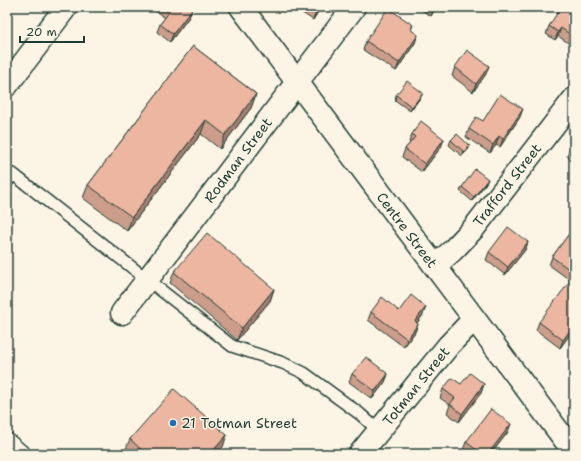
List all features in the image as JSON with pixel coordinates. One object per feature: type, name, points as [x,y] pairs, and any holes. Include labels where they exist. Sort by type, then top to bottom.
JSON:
[{"type":"street","points":[[7,85],[66,7]]},
{"type":"street","name":"Centre Street","points":[[241,7],[574,452]]},
{"type":"street","name":"Rodman Street","points":[[122,313],[354,7]]},
{"type":"street","name":"Trafford Street","points":[[434,266],[453,250],[474,228],[574,99]]},
{"type":"street","name":"Totman Street","points":[[360,454],[449,344],[474,319]]},
{"type":"lane","points":[[7,182],[13,174],[232,346],[283,363],[304,373],[360,414],[379,431]]},
{"type":"lane","points":[[7,438],[26,454]]},
{"type":"building","points":[[164,7],[189,7],[192,9],[173,34],[160,24],[170,11]]},
{"type":"building","points":[[308,7],[319,7],[316,12]]},
{"type":"building","points":[[561,7],[569,7],[574,10],[574,37],[561,28],[558,32],[549,26]]},
{"type":"building","points":[[388,8],[413,25],[410,29],[418,35],[399,63],[366,41]]},
{"type":"building","points":[[193,46],[256,94],[225,135],[206,120],[132,217],[88,185]]},
{"type":"building","points":[[467,50],[489,66],[476,84],[455,67]]},
{"type":"building","points":[[407,81],[423,93],[412,107],[396,95]]},
{"type":"building","points":[[500,94],[523,109],[503,139],[499,136],[493,145],[469,129],[476,117],[483,121]]},
{"type":"building","points":[[421,121],[444,139],[425,164],[405,149],[415,137],[412,134]]},
{"type":"building","points":[[457,134],[470,146],[464,152],[451,140]]},
{"type":"building","points":[[574,143],[574,151],[570,148]]},
{"type":"building","points":[[475,169],[488,179],[474,197],[462,187]]},
{"type":"building","points":[[508,227],[528,242],[508,267],[489,252]]},
{"type":"building","points":[[574,227],[574,270],[573,272],[552,257]]},
{"type":"building","points":[[207,233],[274,289],[242,328],[174,272]]},
{"type":"building","points":[[570,281],[574,283],[574,325],[563,340],[539,322]]},
{"type":"building","points":[[411,295],[426,307],[415,321],[418,324],[407,339],[371,312],[382,297],[399,311]]},
{"type":"building","points":[[366,357],[388,374],[375,391],[352,374]]},
{"type":"building","points":[[470,373],[484,384],[462,414],[450,404],[455,398],[443,389],[452,378],[461,384]]},
{"type":"building","name":"21 Totman Street","points":[[174,389],[227,435],[210,454],[146,454],[130,439]]},
{"type":"building","points":[[491,409],[511,424],[488,454],[482,454],[466,442]]},
{"type":"place","name":"21 Totman Street","points":[[173,423]]}]
